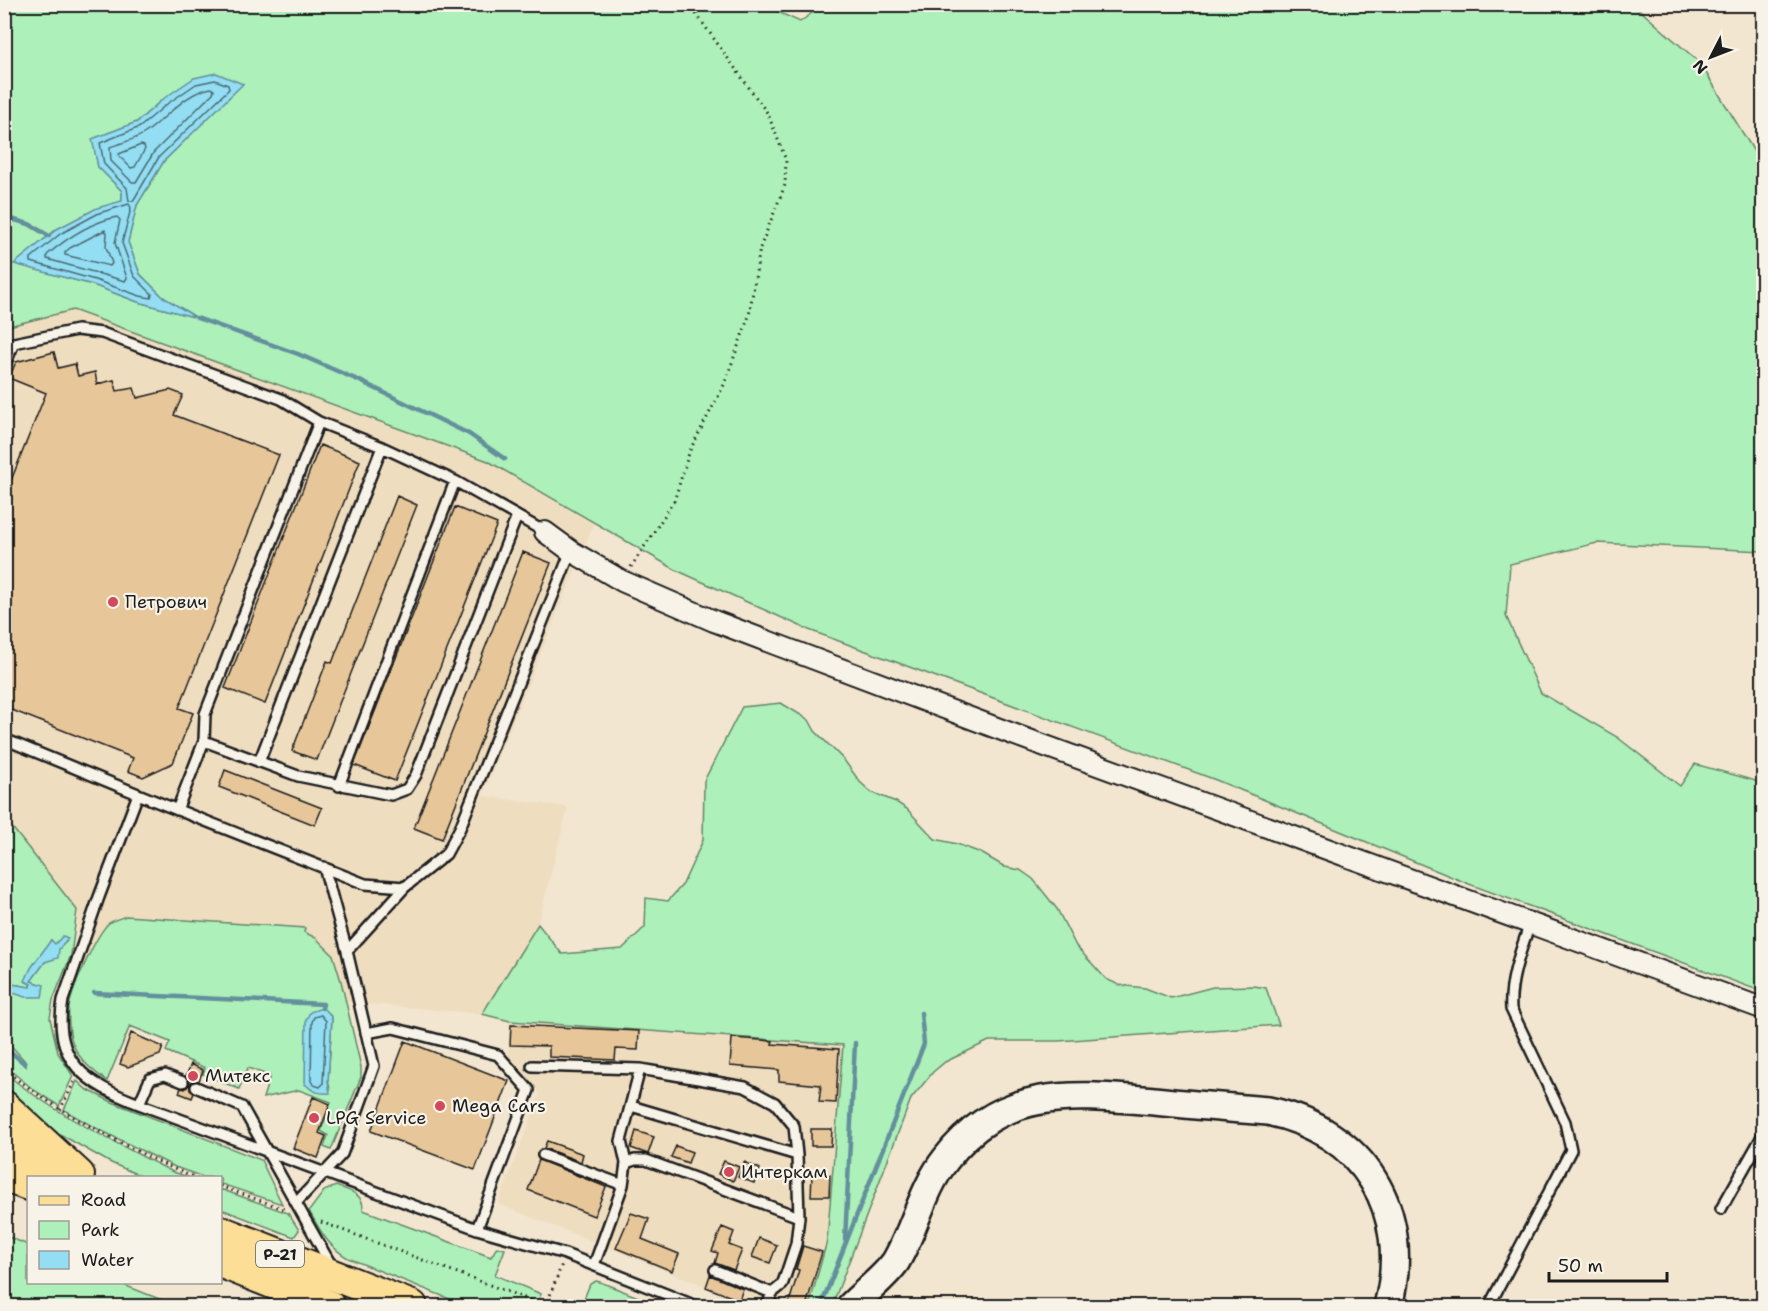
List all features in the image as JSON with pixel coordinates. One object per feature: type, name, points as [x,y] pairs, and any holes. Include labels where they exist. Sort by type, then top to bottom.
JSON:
[{"type":"main road","points":[[4,1106],[81,1176]]},
{"type":"main road","points":[[4,1145],[81,1176]]},
{"type":"main road","points":[[4,1176],[27,1185]]},
{"type":"main road","name":"Р-21","points":[[222,1232],[412,1306]]},
{"type":"main road","name":"Р-21","points":[[222,1263],[329,1306]]},
{"type":"street","points":[[545,532],[571,551],[622,581],[714,621],[1021,737],[1764,1009]]},
{"type":"street","points":[[851,1306],[895,1262],[945,1159],[968,1135],[993,1117],[1019,1105],[1047,1098],[1086,1095],[1268,1111],[1293,1116],[1337,1140],[1360,1160],[1381,1192],[1392,1224],[1394,1259],[1388,1306]]},
{"type":"lane","points":[[4,367],[9,344],[77,330],[102,333],[281,399],[319,422],[455,481],[545,532]]},
{"type":"lane","points":[[177,810],[204,741],[205,714],[319,422]]},
{"type":"lane","points":[[259,762],[381,447]]},
{"type":"lane","points":[[339,786],[455,481]]},
{"type":"lane","points":[[204,741],[298,776],[339,786],[391,795],[407,789],[416,775],[517,516]]},
{"type":"lane","points":[[347,951],[405,887],[446,854],[460,828],[571,551]]},
{"type":"lane","points":[[4,739],[365,884],[405,887]]},
{"type":"lane","points":[[138,794],[63,1000],[60,1016],[63,1036],[68,1053],[79,1071],[109,1092],[139,1104],[477,1229],[565,1254],[696,1306]]},
{"type":"lane","points":[[296,1203],[342,1154],[374,1066],[347,951],[324,867]]},
{"type":"lane","points":[[1489,1306],[1571,1150],[1564,1122],[1511,1009],[1510,996],[1530,923]]},
{"type":"lane","points":[[366,1033],[393,1028],[498,1055],[529,1090],[477,1229]]},
{"type":"lane","points":[[532,1066],[639,1069],[745,1087],[775,1103],[794,1126],[799,1216],[796,1244],[786,1274],[782,1285],[772,1293],[767,1306]]},
{"type":"lane","points":[[594,1265],[623,1185],[626,1163],[621,1141],[639,1069]]},
{"type":"lane","points":[[139,1104],[150,1079],[165,1075],[183,1082]]},
{"type":"lane","points":[[196,1088],[242,1107],[339,1277]]},
{"type":"lane","points":[[631,1106],[797,1155]]},
{"type":"lane","points":[[1721,1209],[1764,1133]]},
{"type":"lane","points":[[543,1155],[623,1185]]},
{"type":"lane","points":[[626,1163],[646,1160],[799,1216]]},
{"type":"lane","points":[[715,1270],[772,1293]]},
{"type":"path","points":[[622,581],[674,501],[690,450],[724,385],[749,316],[760,248],[785,185],[786,160],[768,114],[689,4]]},
{"type":"path","points":[[4,1069],[32,1092],[60,1110],[174,1170],[191,1176]]},
{"type":"path","points":[[60,1110],[79,1071]]},
{"type":"path","points":[[222,1187],[302,1215]]},
{"type":"path","points":[[343,1229],[546,1306],[565,1254]]},
{"type":"shaded area","points":[[73,310],[488,461],[594,524],[482,796],[568,807],[538,924],[482,1014],[80,978],[77,910],[5,817],[5,327]]},
{"type":"shaded area","points":[[510,1021],[843,1045],[827,1241],[809,1306],[755,1306],[498,1204],[540,1094],[508,1056]]},
{"type":"green space","points":[[760,4],[800,22],[824,4],[1634,5],[1700,63],[1763,166],[1763,551],[1597,543],[1510,564],[1506,616],[1541,693],[1617,737],[1680,786],[1695,764],[1763,783],[1763,992],[1469,884],[1216,780],[809,630],[676,570],[488,461],[73,310],[5,327],[5,5]],"holes":[[[242,84],[164,161],[137,205],[128,242],[140,274],[163,297],[195,317],[138,302],[93,285],[15,264],[57,229],[122,201],[122,191],[98,167],[93,139],[137,122],[163,99]]]},
{"type":"green space","points":[[781,703],[809,720],[815,731],[871,792],[907,809],[935,839],[981,853],[1005,867],[1020,870],[1033,879],[1057,909],[1076,946],[1106,979],[1119,985],[1145,988],[1171,998],[1213,987],[1266,988],[1279,1025],[1058,1041],[989,1041],[945,1062],[933,1072],[911,1099],[832,1306],[809,1306],[827,1241],[843,1045],[510,1021],[482,1014],[538,924],[562,954],[622,949],[645,927],[646,898],[668,901],[683,884],[703,840],[704,781],[742,707]]},
{"type":"green space","points":[[4,817],[77,910],[71,955],[53,1000],[50,1018],[58,1053],[73,1076],[59,1106],[34,1090],[5,1066],[5,1048],[26,1066],[25,1061],[5,1039],[5,990],[42,993],[31,981],[45,962],[66,942],[54,945],[51,940],[26,982],[31,984],[29,987],[5,983]]},
{"type":"green space","points":[[126,916],[305,928],[304,932],[316,938],[333,955],[361,1067],[361,1077],[331,1150],[324,1147],[328,1135],[321,1131],[331,1102],[299,1090],[263,1098],[270,1076],[248,1068],[239,1089],[203,1074],[205,1068],[166,1051],[170,1042],[130,1026],[107,1081],[83,1060],[73,1044],[69,1026],[71,999],[98,938],[111,922]],"holes":[[[332,1018],[328,1081],[330,1089],[305,1084]]]},
{"type":"green space","points":[[4,1072],[65,1115],[173,1172],[185,1176],[141,1176],[109,1162],[51,1129],[5,1095]]},
{"type":"green space","points":[[77,1081],[86,1089],[112,1102],[261,1160],[282,1204],[222,1184],[222,1176],[200,1176],[175,1167],[64,1110]]},
{"type":"green space","points":[[336,1186],[358,1196],[363,1204],[363,1210],[491,1257],[497,1247],[505,1249],[495,1275],[541,1294],[536,1306],[467,1306],[348,1258],[330,1243],[309,1211],[324,1191]]},
{"type":"green space","points":[[222,1190],[288,1213],[299,1230],[294,1237],[222,1209]]},
{"type":"green space","points":[[4,1235],[27,1245],[27,1284],[122,1284],[177,1306],[5,1306]]},
{"type":"green space","points":[[596,1281],[661,1306],[581,1306],[590,1284]]},
{"type":"water","points":[[216,73],[243,84],[164,161],[137,205],[128,242],[140,274],[163,297],[197,318],[138,302],[93,285],[14,264],[57,229],[97,208],[122,201],[122,191],[98,167],[92,139],[137,122],[163,99],[194,78]]},
{"type":"water","points":[[63,936],[68,938],[59,949],[58,958],[45,962],[31,981],[44,985],[42,997],[25,997],[5,990],[5,983],[30,987],[31,984],[25,981],[31,968],[51,940],[55,944]]},
{"type":"water","points":[[322,1008],[332,1018],[328,1081],[330,1093],[316,1092],[305,1084],[306,1020],[310,1012]]},
{"type":"building","name":"Петрович","points":[[54,352],[58,368],[75,364],[78,376],[95,372],[97,384],[114,380],[117,391],[134,388],[137,398],[170,390],[183,395],[174,415],[279,455],[179,708],[193,713],[173,763],[143,777],[128,771],[133,758],[4,707],[4,498],[46,393],[9,378],[16,362]]},
{"type":"building","points":[[320,445],[360,461],[265,704],[225,688]]},
{"type":"building","points":[[397,496],[417,505],[317,760],[292,751],[327,661],[332,663]]},
{"type":"building","points":[[455,507],[497,524],[395,781],[354,765]]},
{"type":"building","points":[[523,552],[551,563],[442,839],[414,828]]},
{"type":"building","points":[[225,770],[322,808],[315,825],[219,787]]},
{"type":"building","points":[[511,1025],[639,1031],[638,1050],[616,1049],[615,1060],[549,1057],[549,1046],[510,1045]]},
{"type":"building","points":[[131,1033],[163,1047],[160,1055],[128,1067],[120,1064]]},
{"type":"building","points":[[732,1038],[773,1041],[772,1044],[839,1049],[836,1103],[819,1102],[821,1085],[779,1081],[779,1070],[730,1066]]},
{"type":"building","name":"Mega Cars","points":[[405,1041],[509,1081],[475,1170],[371,1131]]},
{"type":"building","name":"Митекс","points":[[191,1064],[203,1070],[199,1081],[192,1081],[190,1085],[190,1090],[194,1093],[192,1098],[179,1093],[181,1088],[185,1089],[189,1085],[190,1080],[186,1076]]},
{"type":"building","name":"LPG Service","points":[[313,1097],[330,1104],[319,1133],[326,1136],[318,1158],[293,1148]]},
{"type":"building","points":[[811,1129],[832,1129],[831,1146],[811,1146]]},
{"type":"building","points":[[636,1131],[654,1137],[648,1154],[631,1148]]},
{"type":"building","points":[[547,1141],[583,1154],[581,1162],[544,1148]]},
{"type":"building","points":[[676,1146],[692,1152],[688,1163],[671,1157]]},
{"type":"building","points":[[539,1160],[606,1187],[594,1216],[528,1190]]},
{"type":"building","points":[[724,1161],[739,1167],[733,1181],[718,1174]]},
{"type":"building","points":[[744,1162],[760,1169],[754,1183],[738,1177]]},
{"type":"building","points":[[812,1175],[830,1175],[829,1196],[811,1196]]},
{"type":"building","points":[[631,1213],[649,1219],[642,1239],[679,1254],[672,1271],[616,1248]]},
{"type":"building","points":[[722,1227],[734,1232],[729,1245],[742,1250],[734,1270],[715,1263],[718,1253],[712,1251]]},
{"type":"building","points":[[759,1238],[777,1245],[770,1263],[752,1257]]},
{"type":"building","points":[[803,1246],[822,1252],[806,1306],[788,1306],[799,1270],[796,1269]]},
{"type":"building","points":[[710,1275],[743,1289],[739,1300],[706,1287]]},
{"type":"waterway","points":[[4,217],[29,224],[49,236]]},
{"type":"waterway","points":[[197,318],[298,354],[360,381],[469,434],[505,459]]},
{"type":"waterway","points":[[94,993],[323,1004],[322,1008]]},
{"type":"waterway","points":[[821,1306],[924,1044],[921,1013]]},
{"type":"waterway","points":[[845,1240],[855,1043]]},
{"type":"waterway","points":[[4,1046],[25,1064]]},
{"type":"place","name":"Петрович","points":[[113,602]]},
{"type":"place","name":"Митекс","points":[[193,1076]]},
{"type":"place","name":"Mega Cars","points":[[440,1106]]},
{"type":"place","name":"LPG Service","points":[[314,1118]]},
{"type":"place","name":"Интеркам","points":[[729,1172]]}]
